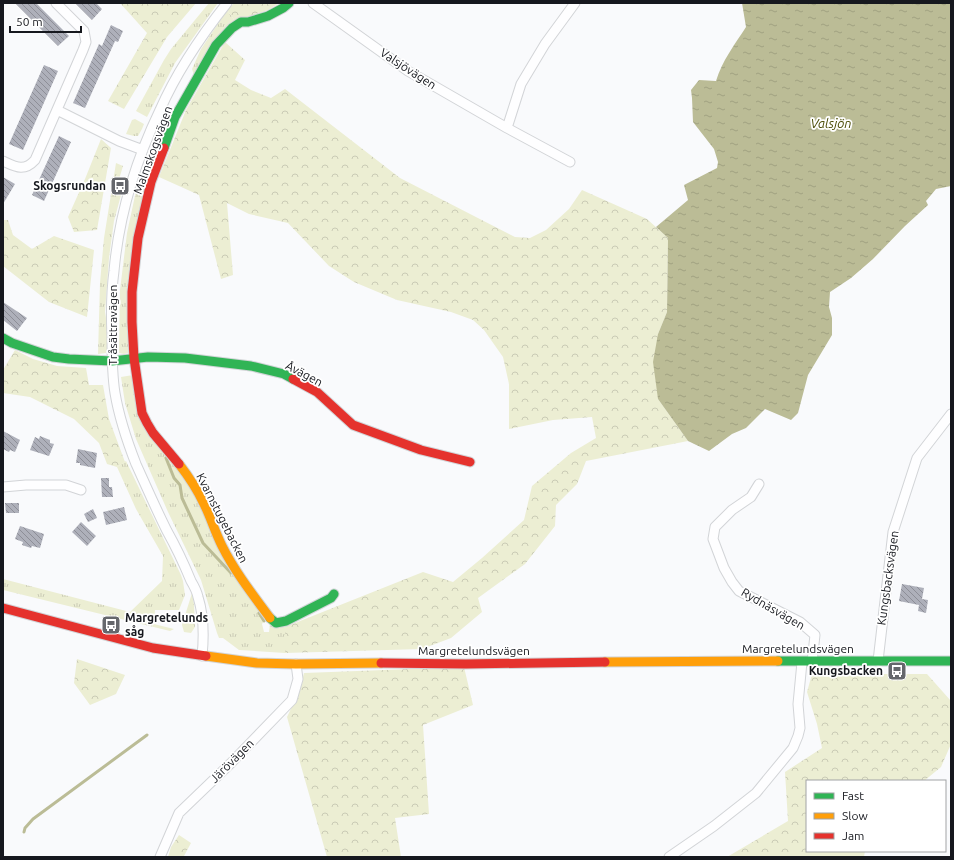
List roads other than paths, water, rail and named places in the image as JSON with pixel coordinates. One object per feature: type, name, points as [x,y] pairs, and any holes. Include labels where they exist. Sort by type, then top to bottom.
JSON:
[{"type":"street","points":[[3,161],[20,168],[25,168],[31,165],[35,160],[86,42],[84,31],[56,3]]},
{"type":"street","name":"Tråsättravägen","points":[[202,656],[202,618],[198,597],[182,559],[145,485],[121,420],[112,361],[111,317],[114,271],[121,226],[132,182],[143,150],[160,109],[181,69],[205,31],[227,3]]},
{"type":"street","name":"Malmskogsvägen","points":[[134,358],[132,292],[138,238],[151,182],[175,117],[208,62],[216,45],[232,28],[241,22],[248,22],[268,16],[289,3]]},
{"type":"street","name":"Valsjövägen","points":[[313,3],[408,71],[507,128],[570,162]]},
{"type":"street","points":[[507,128],[521,84],[545,44],[572,7]]},
{"type":"street","points":[[57,110],[119,141],[143,150]]},
{"type":"street","name":"Åvägen","points":[[3,338],[12,343],[53,357],[112,361],[148,356],[185,358],[251,366],[284,374],[317,392],[353,425],[421,450],[470,462]]},
{"type":"street","name":"Kvarnstugebacken","points":[[134,358],[142,413],[145,421],[184,470],[199,493],[208,510],[221,544],[230,562],[271,619],[276,623],[286,621],[331,598],[334,594]]},
{"type":"street","name":"Kungsbacksvägen","points":[[878,661],[893,532],[917,458],[951,414]]},
{"type":"street","points":[[3,487],[66,484],[81,490]]},
{"type":"street","name":"Rydnäsvägen","points":[[759,484],[751,497],[732,510],[715,527],[713,540],[724,568],[739,591],[800,622],[815,635],[812,662]]},
{"type":"street","name":"Margretelundsvägen","points":[[3,608],[153,648],[257,663],[466,664],[575,662],[951,661]]},
{"type":"street","points":[[669,857],[714,826],[756,793],[793,748],[800,728],[798,704],[802,662]]},
{"type":"street","name":"Järövägen","points":[[160,857],[179,813],[231,763],[292,700],[298,679],[296,664]]},
{"type":"water","name":"Valsjön","points":[[742,3],[951,3],[951,186],[936,189],[926,201],[928,205],[873,259],[851,278],[830,292],[829,307],[832,318],[832,335],[808,375],[798,413],[791,420],[765,409],[746,428],[732,434],[709,451],[688,441],[658,399],[653,362],[658,334],[667,312],[668,238],[656,227],[688,200],[684,185],[717,168],[718,162],[714,149],[693,122],[691,90],[699,80],[716,81],[725,60],[746,27]]},
{"type":"waterway","points":[[166,458],[174,478],[180,485],[182,498],[203,543],[231,573]]},
{"type":"waterway","points":[[259,613],[264,621]]},
{"type":"waterway","points":[[24,832],[25,828],[33,819],[147,735]]},
{"type":"place","name":"Skogsrundan","points":[[120,186]]},
{"type":"place","name":"Margretelunds såg","points":[[111,625]]},
{"type":"place","name":"Kungsbacken","points":[[897,671]]}]
